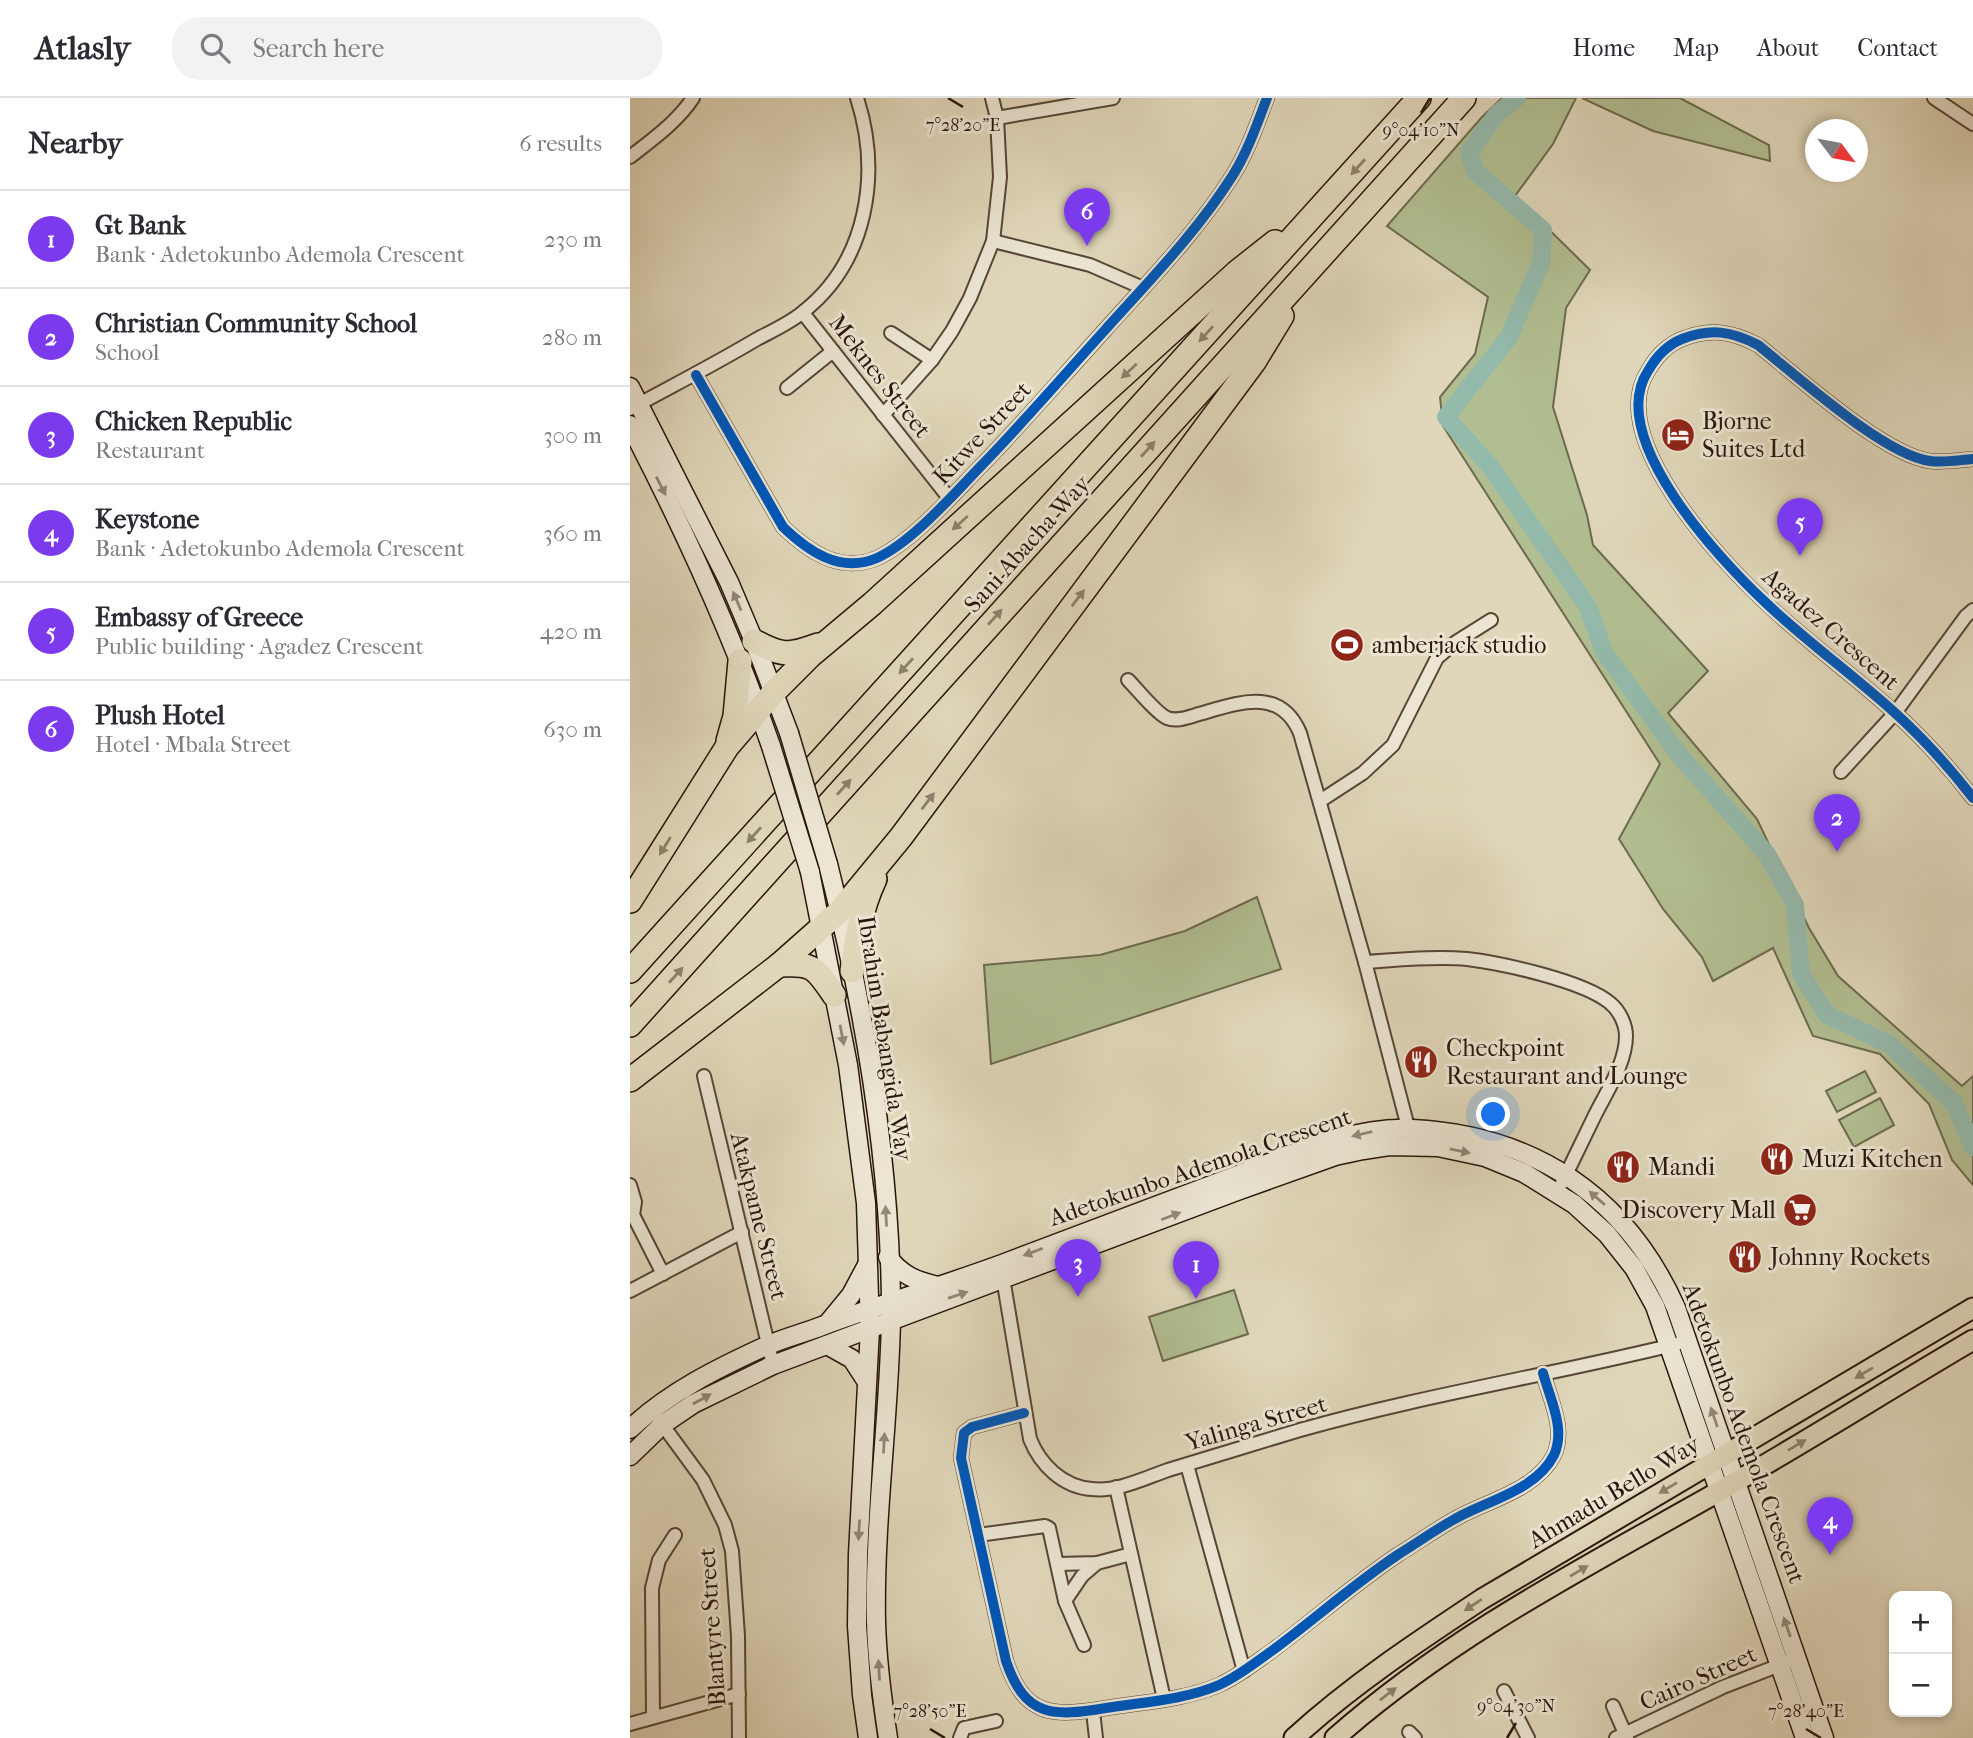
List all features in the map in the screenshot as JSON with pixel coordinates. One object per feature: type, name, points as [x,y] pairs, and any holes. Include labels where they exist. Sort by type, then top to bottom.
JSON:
[{"type":"highway","name":"Sani Abacha Way","points":[[630,971],[1419,98]]},
{"type":"highway","name":"Sani Abacha Way","points":[[630,1026],[1464,98]]},
{"type":"highway","points":[[630,901],[727,747],[766,701],[828,641],[1237,272],[1330,199]]},
{"type":"highway","points":[[630,1080],[779,965],[831,919],[887,854],[1254,362],[1310,269]]},
{"type":"highway","points":[[754,641],[773,651],[787,654],[828,641]]},
{"type":"highway","points":[[727,747],[735,716],[740,661]]},
{"type":"highway","points":[[852,971],[865,900],[887,854]]},
{"type":"highway","points":[[779,965],[803,964],[812,968],[820,974],[834,995]]},
{"type":"main road","name":"Ibrahim Babangida Way","points":[[630,387],[635,406],[729,582],[754,641],[766,701],[771,746],[810,872],[852,971],[874,1098],[885,1191],[891,1322],[877,1554],[876,1622],[880,1689],[888,1738]]},
{"type":"main road","name":"Ibrahim Babangida Way","points":[[630,425],[681,523],[740,661],[789,733],[828,864],[834,995],[848,1065],[866,1203],[870,1329],[858,1554],[857,1626],[868,1738]]},
{"type":"main road","name":"Adetokunbo Ademola Crescent","points":[[630,1456],[662,1425],[693,1404],[773,1365],[891,1322],[1002,1272],[1335,1156],[1376,1148],[1410,1137],[1447,1132],[1481,1139],[1539,1160],[1588,1189],[1640,1243],[1665,1284],[1737,1481],[1825,1738]]},
{"type":"main road","name":"Adetokunbo Ademola Crescent","points":[[1410,1137],[1485,1157],[1524,1173],[1557,1192],[1590,1217],[1625,1254],[1655,1306],[1805,1738]]},
{"type":"main road","points":[[888,1257],[895,1266],[913,1279],[938,1286]]},
{"type":"main road","points":[[826,1325],[851,1295],[868,1262]]},
{"type":"main road","name":"Adetokunbo Ademola Crescent","points":[[630,1429],[651,1409],[681,1390],[768,1346],[938,1286],[1002,1272]]},
{"type":"main road","points":[[889,1355],[906,1326],[926,1307]]},
{"type":"main road","name":"Ahmadu Bello Way","points":[[1294,1738],[1317,1717],[1413,1644],[1482,1599],[1973,1308]]},
{"type":"main road","name":"Ahmadu Bello Way","points":[[1335,1738],[1423,1667],[1490,1622],[1737,1481],[1973,1340]]},
{"type":"main road","points":[[827,1345],[852,1359],[867,1382]]},
{"type":"street","points":[[630,157],[662,132],[684,111],[693,98]]},
{"type":"street","points":[[635,406],[696,375],[803,313],[837,277],[854,246],[864,215],[869,177],[868,141],[857,98]]},
{"type":"street","points":[[883,415],[932,360],[970,298],[993,241],[1000,177],[997,118],[992,98]]},
{"type":"street","points":[[997,118],[1113,98]]},
{"type":"street","name":"Kitwe Street","points":[[696,375],[783,527],[803,546],[823,558],[848,563],[876,558],[901,542],[950,498],[1143,288],[1210,208],[1234,173],[1252,139],[1267,98]]},
{"type":"street","points":[[1934,98],[1973,124]]},
{"type":"street","points":[[993,241],[1090,265],[1143,288]]},
{"type":"street","name":"Meknes Street","points":[[803,313],[950,498]]},
{"type":"street","points":[[891,333],[932,360]]},
{"type":"street","name":"Agadez Crescent","points":[[1973,459],[1931,461],[1910,456],[1881,440],[1758,345],[1738,335],[1698,333],[1673,342],[1656,359],[1642,380],[1637,402],[1640,427],[1652,459],[1670,490],[1710,545],[1766,604],[1895,713],[1946,765],[1973,798]]},
{"type":"street","points":[[787,388],[833,351]]},
{"type":"street","points":[[1841,772],[1895,713],[1973,610]]},
{"type":"street","points":[[1320,801],[1363,773],[1393,746],[1437,659],[1456,642],[1491,620]]},
{"type":"street","points":[[1128,680],[1166,718],[1181,719],[1222,707],[1265,700],[1284,708],[1295,719],[1365,962],[1410,1137]]},
{"type":"street","points":[[1365,962],[1464,959],[1508,965],[1554,978],[1609,1002],[1622,1018],[1626,1036],[1618,1068],[1557,1192]]},
{"type":"street","name":"Atakpame Street","points":[[704,1076],[773,1365]]},
{"type":"street","points":[[630,1185],[635,1202],[633,1215],[663,1274]]},
{"type":"street","points":[[630,1291],[742,1232]]},
{"type":"street","name":"Yalinga Street","points":[[1002,1272],[1024,1413],[1033,1448],[1037,1457],[1049,1469],[1071,1483],[1091,1489],[1115,1487],[1277,1437],[1409,1401],[1687,1341]]},
{"type":"street","points":[[1024,1413],[972,1427],[964,1433],[961,1458],[1012,1680],[1022,1696],[1055,1713],[1164,1699],[1221,1684],[1244,1671],[1394,1558],[1453,1520],[1526,1483],[1546,1468],[1555,1453],[1559,1437],[1558,1422],[1543,1373]]},
{"type":"street","name":"Blantyre Street","points":[[651,1409],[703,1480],[717,1506],[729,1538],[738,1636],[739,1738]]},
{"type":"street","points":[[1187,1465],[1244,1671]]},
{"type":"street","points":[[1115,1487],[1164,1699]]},
{"type":"street","points":[[978,1535],[1045,1526],[1051,1532],[1065,1601],[1084,1645]]},
{"type":"street","points":[[653,1717],[652,1588],[659,1560],[675,1535]]},
{"type":"street","points":[[1058,1564],[1097,1563],[1131,1554]]},
{"type":"street","points":[[1065,1601],[1082,1576],[1097,1563]]},
{"type":"street","name":"Cairo Street","points":[[1623,1736],[1723,1687],[1798,1658]]},
{"type":"street","points":[[1504,1691],[1528,1738]]},
{"type":"street","points":[[630,1724],[739,1694]]},
{"type":"street","points":[[1613,1706],[1623,1736]]},
{"type":"street","points":[[1093,1710],[1096,1738]]},
{"type":"street","points":[[960,1738],[964,1728],[996,1721]]},
{"type":"green space","points":[[1502,98],[1576,98],[1553,144],[1515,196],[1590,270],[1566,308],[1553,407],[1587,515],[1593,545],[1708,671],[1668,713],[1757,819],[1809,928],[1838,976],[1962,1086],[1973,1076],[1973,1185],[1952,1160],[1929,1104],[1880,1054],[1813,1036],[1773,948],[1713,981],[1702,957],[1663,909],[1619,839],[1660,764],[1443,426],[1440,397],[1475,354],[1488,297],[1387,226],[1482,117]]},
{"type":"green space","points":[[1582,98],[1680,98],[1769,145],[1770,161],[1653,131]]},
{"type":"green space","points":[[1257,897],[1281,969],[991,1064],[984,965],[1100,955],[1185,931]]},
{"type":"green space","points":[[1865,1071],[1876,1092],[1837,1112],[1826,1091]]},
{"type":"green space","points":[[1880,1098],[1894,1125],[1854,1147],[1839,1120]]},
{"type":"green space","points":[[1234,1290],[1248,1334],[1163,1361],[1149,1317]]},
{"type":"waterway","points":[[1517,98],[1497,114],[1469,152],[1475,171],[1543,230],[1541,263],[1509,337],[1446,417],[1489,465],[1588,607],[1604,652],[1680,756],[1767,854],[1795,905],[1801,974],[1827,1015],[1889,1044],[1954,1103],[1973,1147]]},
{"type":"cycle path","points":[[696,375],[783,527],[814,552],[838,562],[863,562],[877,558],[918,530],[945,504],[1172,256],[1233,175],[1248,147],[1267,98]]},
{"type":"cycle path","points":[[1973,459],[1930,461],[1911,456],[1889,445],[1817,394],[1758,345],[1730,334],[1702,333],[1671,345],[1651,366],[1639,398],[1642,429],[1654,462],[1673,495],[1721,557],[1765,602],[1915,732],[1973,798]]},
{"type":"cycle path","points":[[1024,1413],[972,1427],[964,1433],[961,1458],[1006,1661],[1014,1679],[1022,1693],[1043,1709],[1056,1712],[1087,1711],[1178,1697],[1206,1690],[1226,1681],[1273,1650],[1399,1554],[1453,1520],[1509,1494],[1535,1478],[1554,1455],[1558,1435],[1556,1414],[1543,1373]]},
{"type":"place","name":"Plush Hotel","points":[[1087,246]]},
{"type":"place","name":"Bjorne Suites Ltd","points":[[1678,435]]},
{"type":"place","name":"Embassy of Greece","points":[[1800,556]]},
{"type":"place","name":"amberjack studio","points":[[1347,645]]},
{"type":"place","name":"Christian Community School","points":[[1837,852]]},
{"type":"place","name":"Checkpoint Restaurant and Lounge","points":[[1421,1062]]},
{"type":"place","name":"Muzi Kitchen","points":[[1777,1159]]},
{"type":"place","name":"Mandi","points":[[1623,1167]]},
{"type":"place","name":"Discovery Mall","points":[[1800,1210]]},
{"type":"place","name":"Johnny Rockets","points":[[1745,1257]]},
{"type":"place","name":"Chicken Republic","points":[[1078,1297]]},
{"type":"place","name":"Gt Bank","points":[[1196,1299]]},
{"type":"place","name":"Keystone","points":[[1830,1555]]}]
